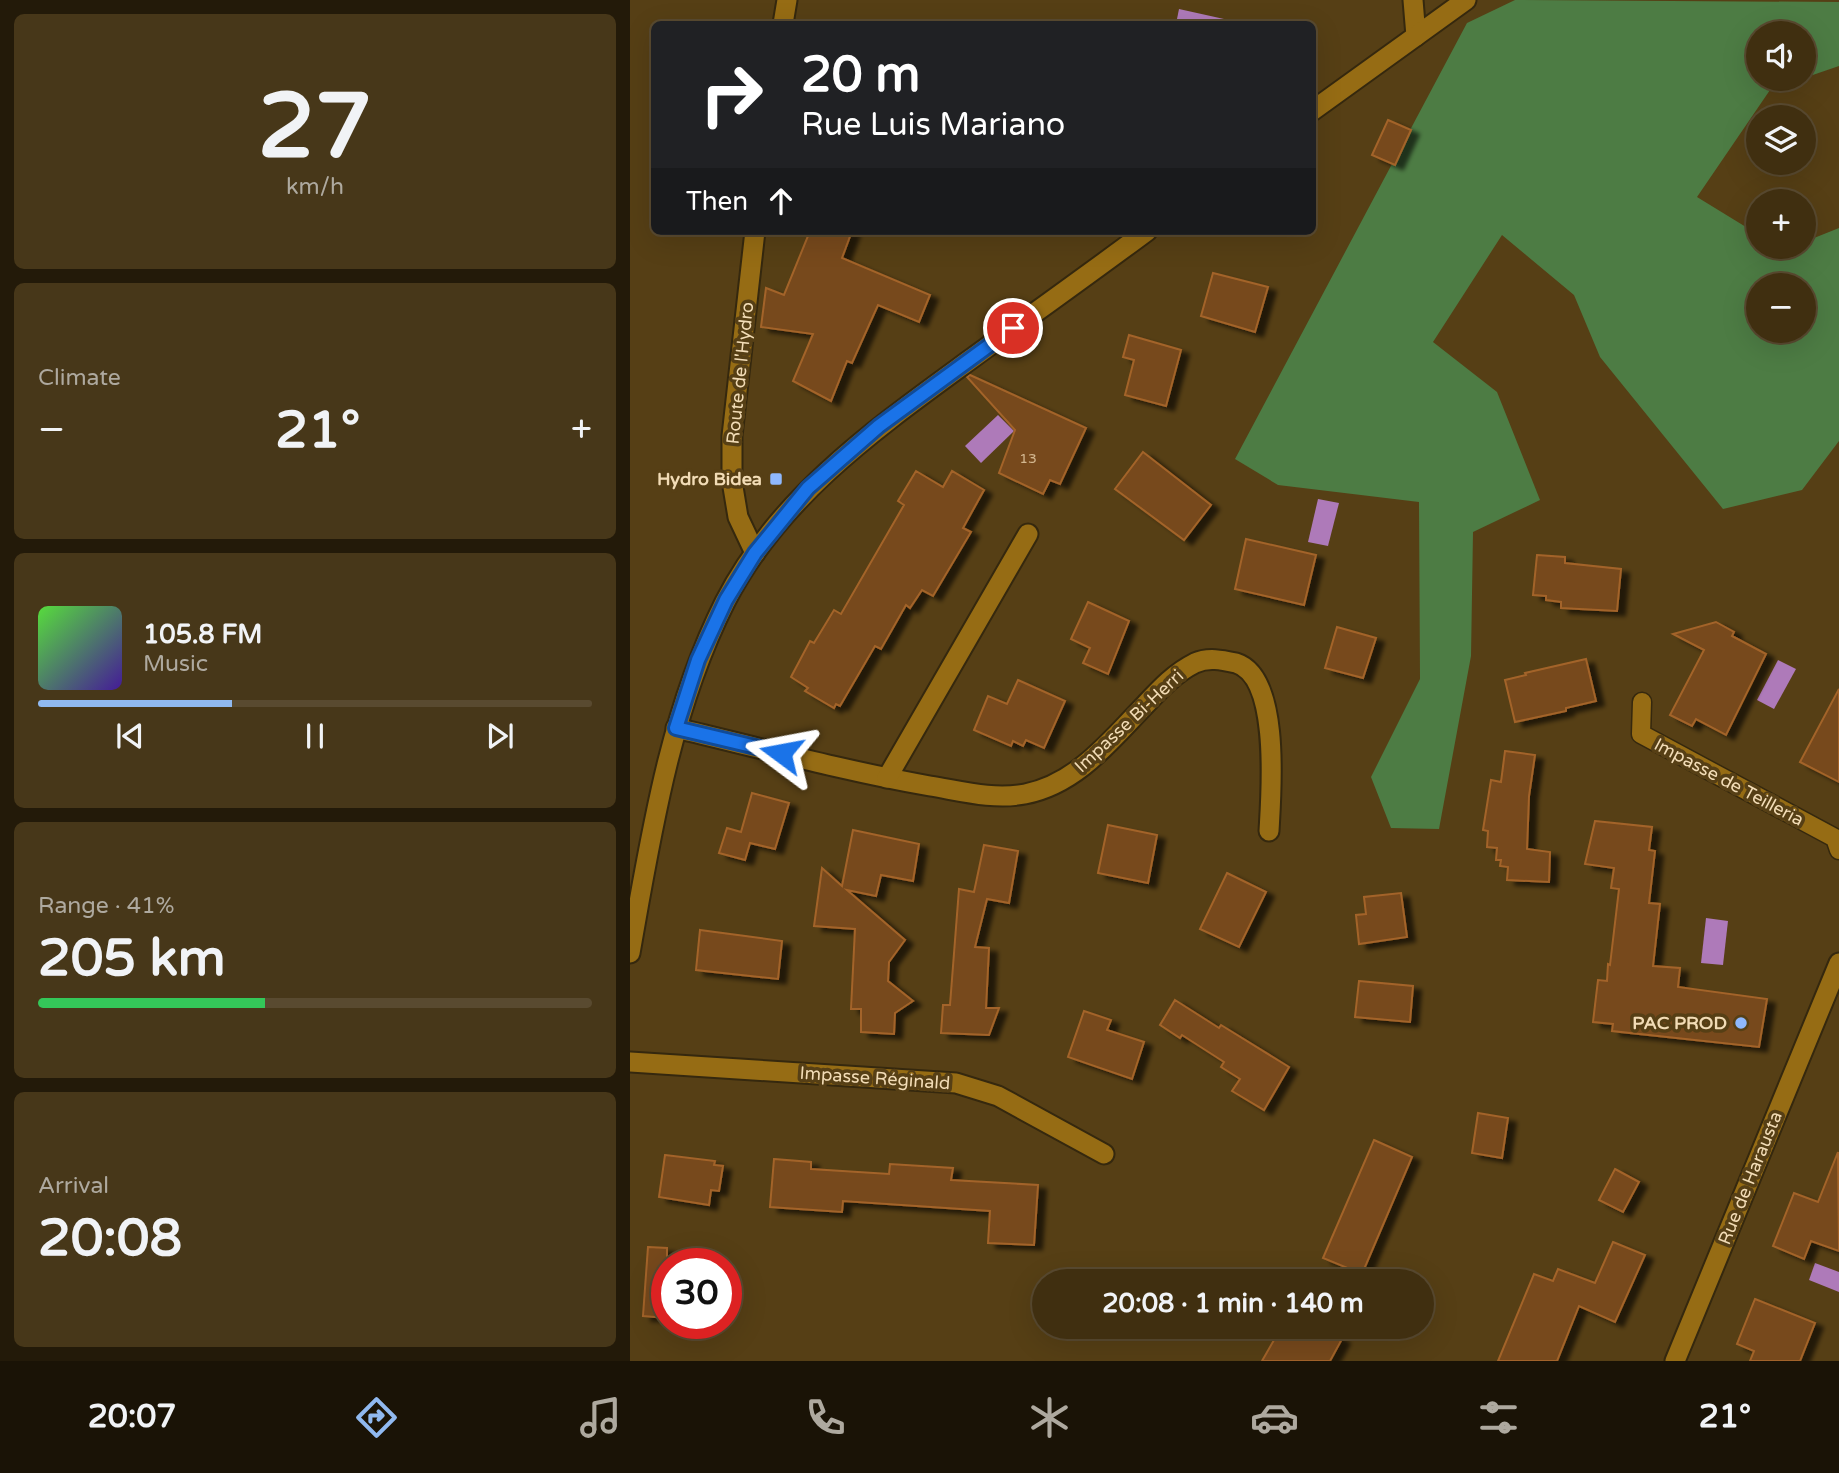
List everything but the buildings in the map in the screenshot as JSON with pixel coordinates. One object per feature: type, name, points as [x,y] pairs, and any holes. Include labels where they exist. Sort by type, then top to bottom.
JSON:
[{"type":"street","points":[[784,21],[787,0]]},
{"type":"street","points":[[1413,0],[1416,36]]},
{"type":"street","points":[[1316,108],[1466,0]]},
{"type":"street","name":"Route de l'Hydro","points":[[755,235],[732,436],[732,481],[738,517],[755,553]]},
{"type":"street","points":[[630,953],[654,822],[676,728],[698,660],[726,600],[755,553],[808,488],[879,426],[1142,235]]},
{"type":"street","points":[[887,778],[1028,534]]},
{"type":"street","name":"Impasse Bi-Herri","points":[[676,728],[887,778],[989,796],[1025,794],[1064,780],[1098,753],[1167,681],[1196,662],[1213,658],[1240,664],[1259,683],[1266,709],[1272,772],[1269,831]]},
{"type":"street","name":"Rue de Harausta","points":[[1675,1361],[1832,999],[1839,962]]},
{"type":"street","name":"Impasse Réginald","points":[[630,1062],[956,1083],[998,1096],[1104,1154]]},
{"type":"lane","name":"Impasse de Teilleria","points":[[1642,702],[1641,734],[1835,838],[1839,850]]},
{"type":"green space","points":[[1515,0],[1839,2],[1839,66],[1816,74],[1816,21],[1746,21],[1746,91],[1769,91],[1760,105],[1746,105],[1746,125],[1697,197],[1746,227],[1746,259],[1816,259],[1816,237],[1839,228],[1839,441],[1802,490],[1723,509],[1600,357],[1574,295],[1502,235],[1433,342],[1497,392],[1540,500],[1473,532],[1471,656],[1439,829],[1391,828],[1371,777],[1420,679],[1419,502],[1278,485],[1235,459],[1467,23]]},
{"type":"shaded area","points":[[1179,9],[1224,19],[1224,21],[1177,21]]},
{"type":"shaded area","points":[[998,415],[1014,431],[981,463],[965,446]]},
{"type":"shaded area","points":[[1318,499],[1339,503],[1328,546],[1308,542]]},
{"type":"shaded area","points":[[1778,660],[1796,669],[1774,709],[1757,700]]},
{"type":"shaded area","points":[[1706,918],[1728,921],[1723,965],[1701,963]]},
{"type":"shaded area","points":[[1815,1263],[1839,1272],[1839,1292],[1809,1280]]},
{"type":"place","name":"Hydro Bidea","points":[[776,479]]},
{"type":"place","name":"PAC PROD","points":[[1741,1023]]},
{"type":"route","points":[[781,753],[676,728],[698,660],[726,600],[755,553],[808,488],[879,426],[1013,328]]}]
